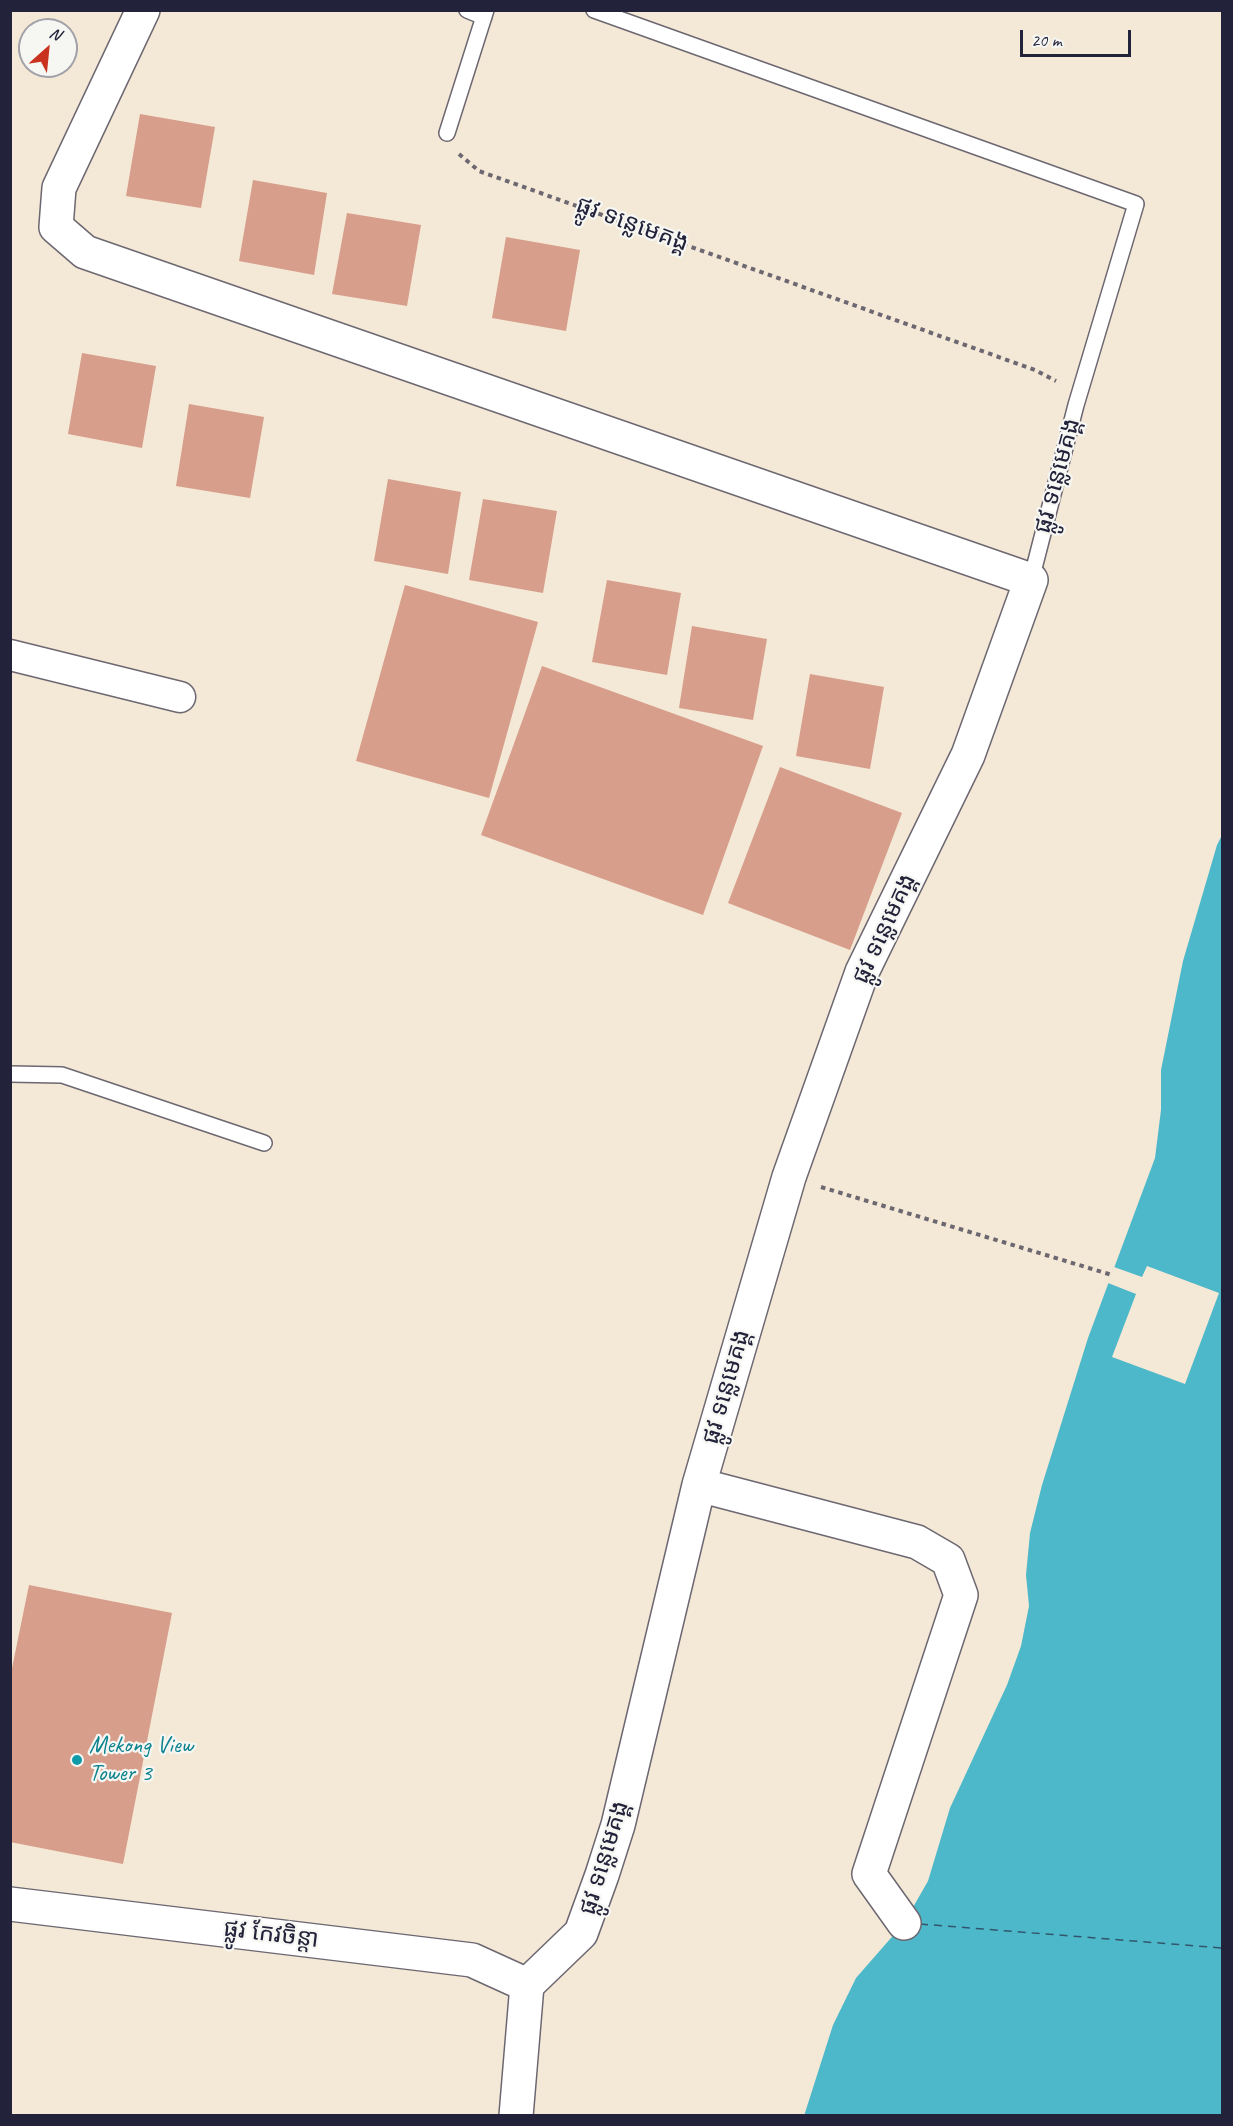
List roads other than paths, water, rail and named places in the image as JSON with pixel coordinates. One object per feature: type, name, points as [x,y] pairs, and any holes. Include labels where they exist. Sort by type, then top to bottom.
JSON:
[{"type":"street","points":[[143,10],[59,188],[56,227],[85,252],[1031,580]]},
{"type":"street","name":"ផ្លូវ ទន្លេមេគង្គ","points":[[528,1984],[581,1933],[602,1875],[618,1825],[699,1485],[789,1177],[862,972],[968,755],[1031,580]]},
{"type":"street","points":[[10,655],[180,698]]},
{"type":"street","points":[[699,1485],[917,1542],[948,1560],[961,1595],[870,1874],[904,1923]]},
{"type":"street","name":"ផ្លូវ កែវចិន្តា","points":[[10,1904],[472,1960],[528,1984]]},
{"type":"street","points":[[516,2115],[528,1984]]},
{"type":"lane","points":[[447,133],[485,14],[467,10]]},
{"type":"lane","name":"ផ្លូវ ទន្លេមេគង្គ","points":[[594,10],[1136,204],[1076,405],[1031,580]]},
{"type":"lane","points":[[10,1074],[62,1075],[264,1143]]},
{"type":"water","points":[[1222,835],[1222,2115],[804,2116],[833,2025],[856,1978],[904,1923],[928,1881],[950,1808],[1007,1685],[1021,1646],[1029,1606],[1026,1575],[1030,1533],[1042,1485],[1088,1338],[1155,1158],[1161,1110],[1161,1070],[1183,961],[1217,845]]},
{"type":"place","name":"Mekong View Tower 3","points":[[77,1760]]}]
